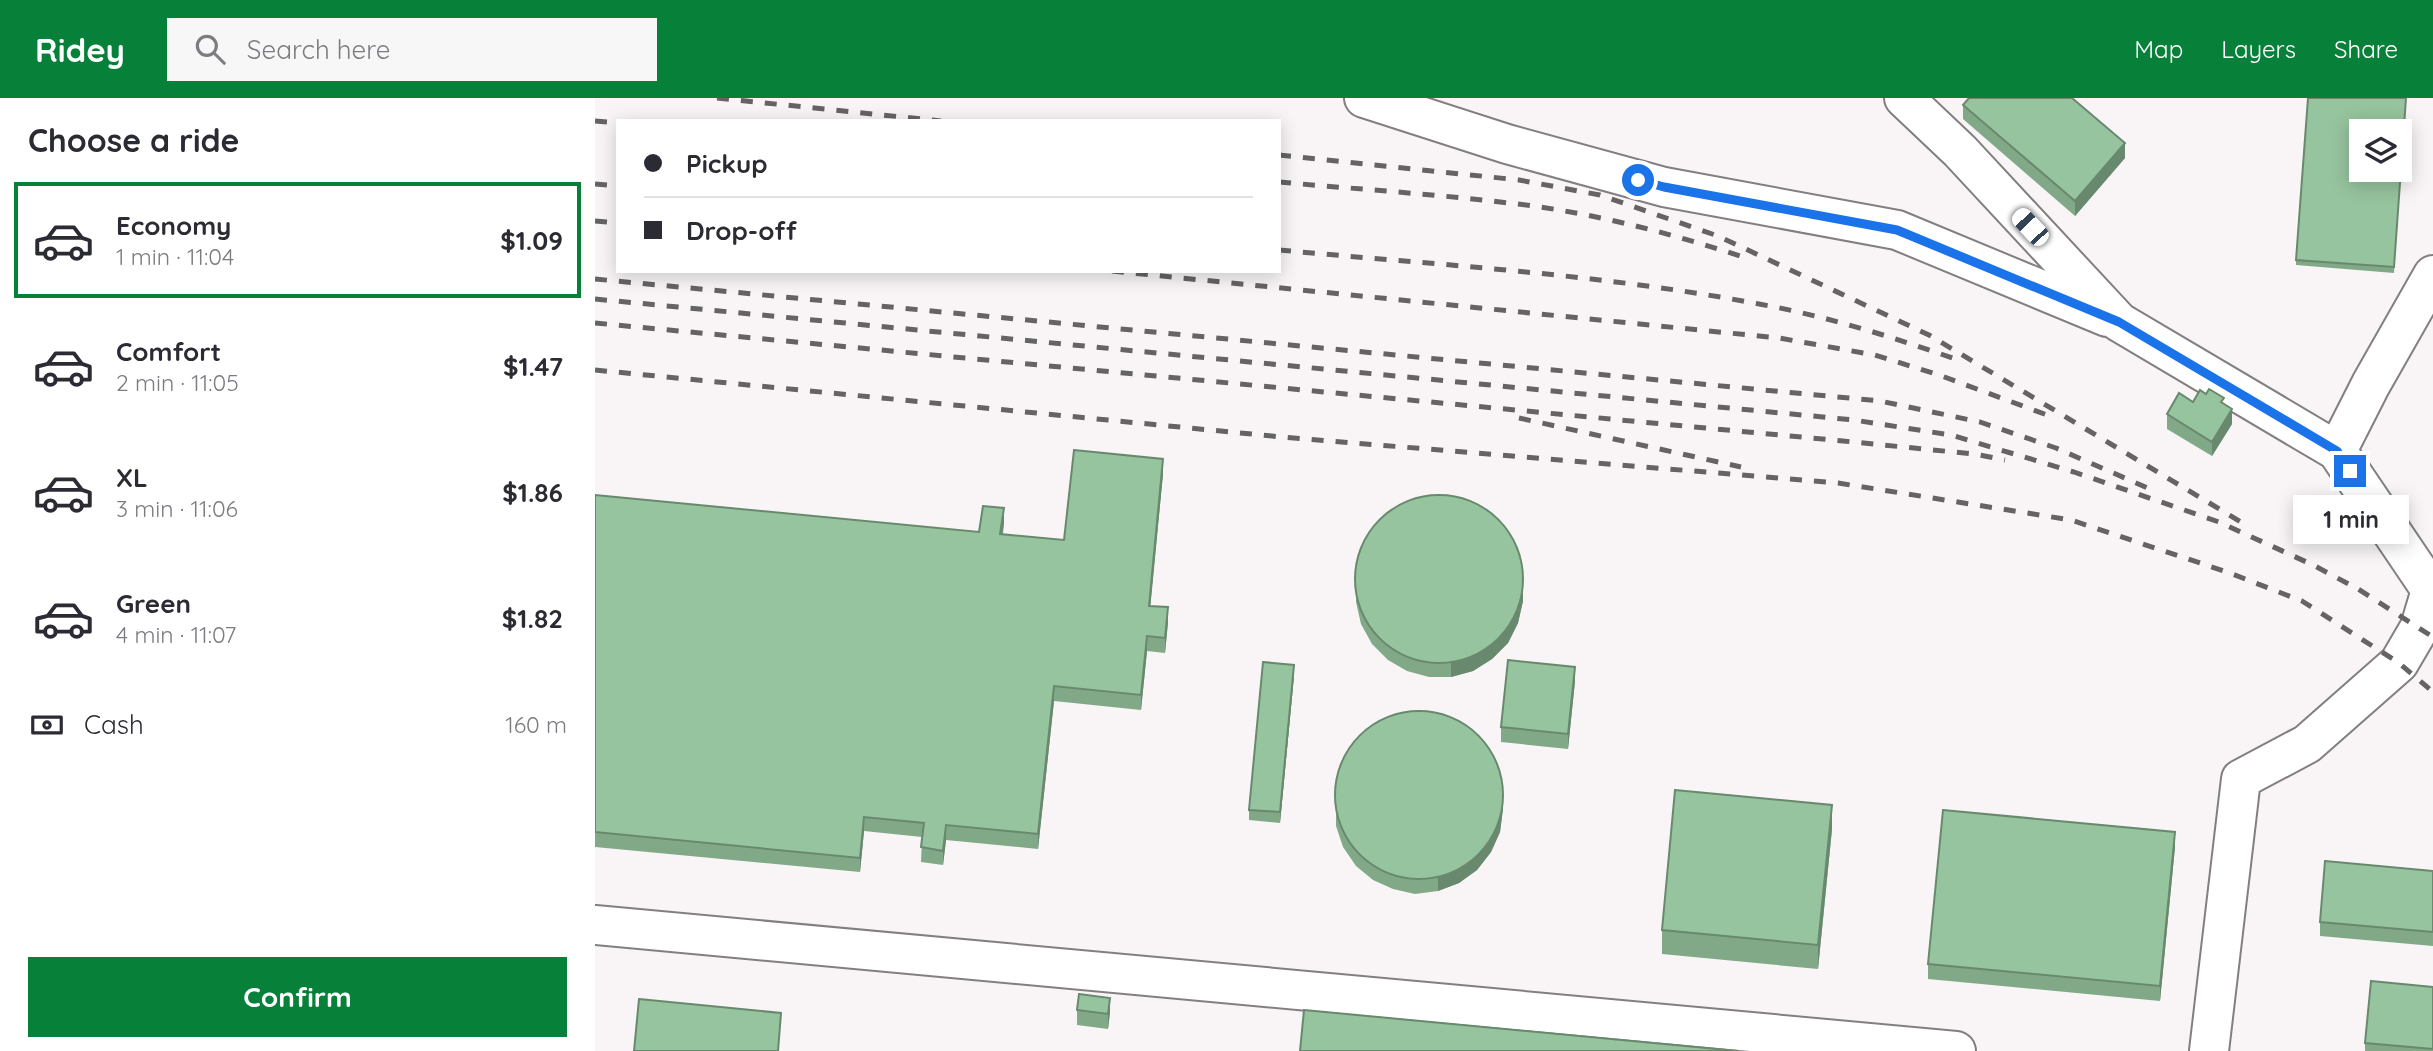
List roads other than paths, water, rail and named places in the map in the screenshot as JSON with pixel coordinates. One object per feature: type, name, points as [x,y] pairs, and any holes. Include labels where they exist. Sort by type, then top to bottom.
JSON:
[{"type":"lane","points":[[1904,98],[1960,151],[2119,322]]},
{"type":"lane","points":[[1360,99],[1507,144],[1664,187],[1897,230],[2119,322],[2337,451],[2431,590],[2420,627],[2399,663],[2307,744],[2241,779],[2209,1051]]},
{"type":"lane","points":[[2337,451],[2371,384],[2433,275]]},
{"type":"lane","points":[[595,925],[1956,1051]]},
{"type":"railway","points":[[717,98],[922,119]]},
{"type":"railway","points":[[595,121],[616,123]]},
{"type":"railway","points":[[1281,155],[1519,180],[1600,195],[1718,236],[1929,335],[2246,525]]},
{"type":"railway","points":[[1281,182],[1480,200],[1570,212],[1660,232],[1749,259]]},
{"type":"railway","points":[[595,184],[616,186]]},
{"type":"railway","points":[[595,221],[616,223]]},
{"type":"railway","points":[[1281,250],[1520,271],[1700,294],[1834,321],[1958,360]]},
{"type":"railway","points":[[1132,273],[1779,338],[1875,355],[1939,375],[2047,415]]},
{"type":"railway","points":[[595,279],[1880,401],[1980,422],[2056,448],[2150,489]]},
{"type":"railway","points":[[595,299],[1854,420],[1951,435],[2074,472],[2219,522],[2358,589],[2433,637]]},
{"type":"railway","points":[[595,323],[1843,441],[1974,454],[2005,460]]},
{"type":"railway","points":[[595,370],[1282,437],[1838,483],[2071,520],[2227,572],[2302,601],[2399,663],[2433,692]]},
{"type":"railway","points":[[1519,418],[1741,467]]}]
